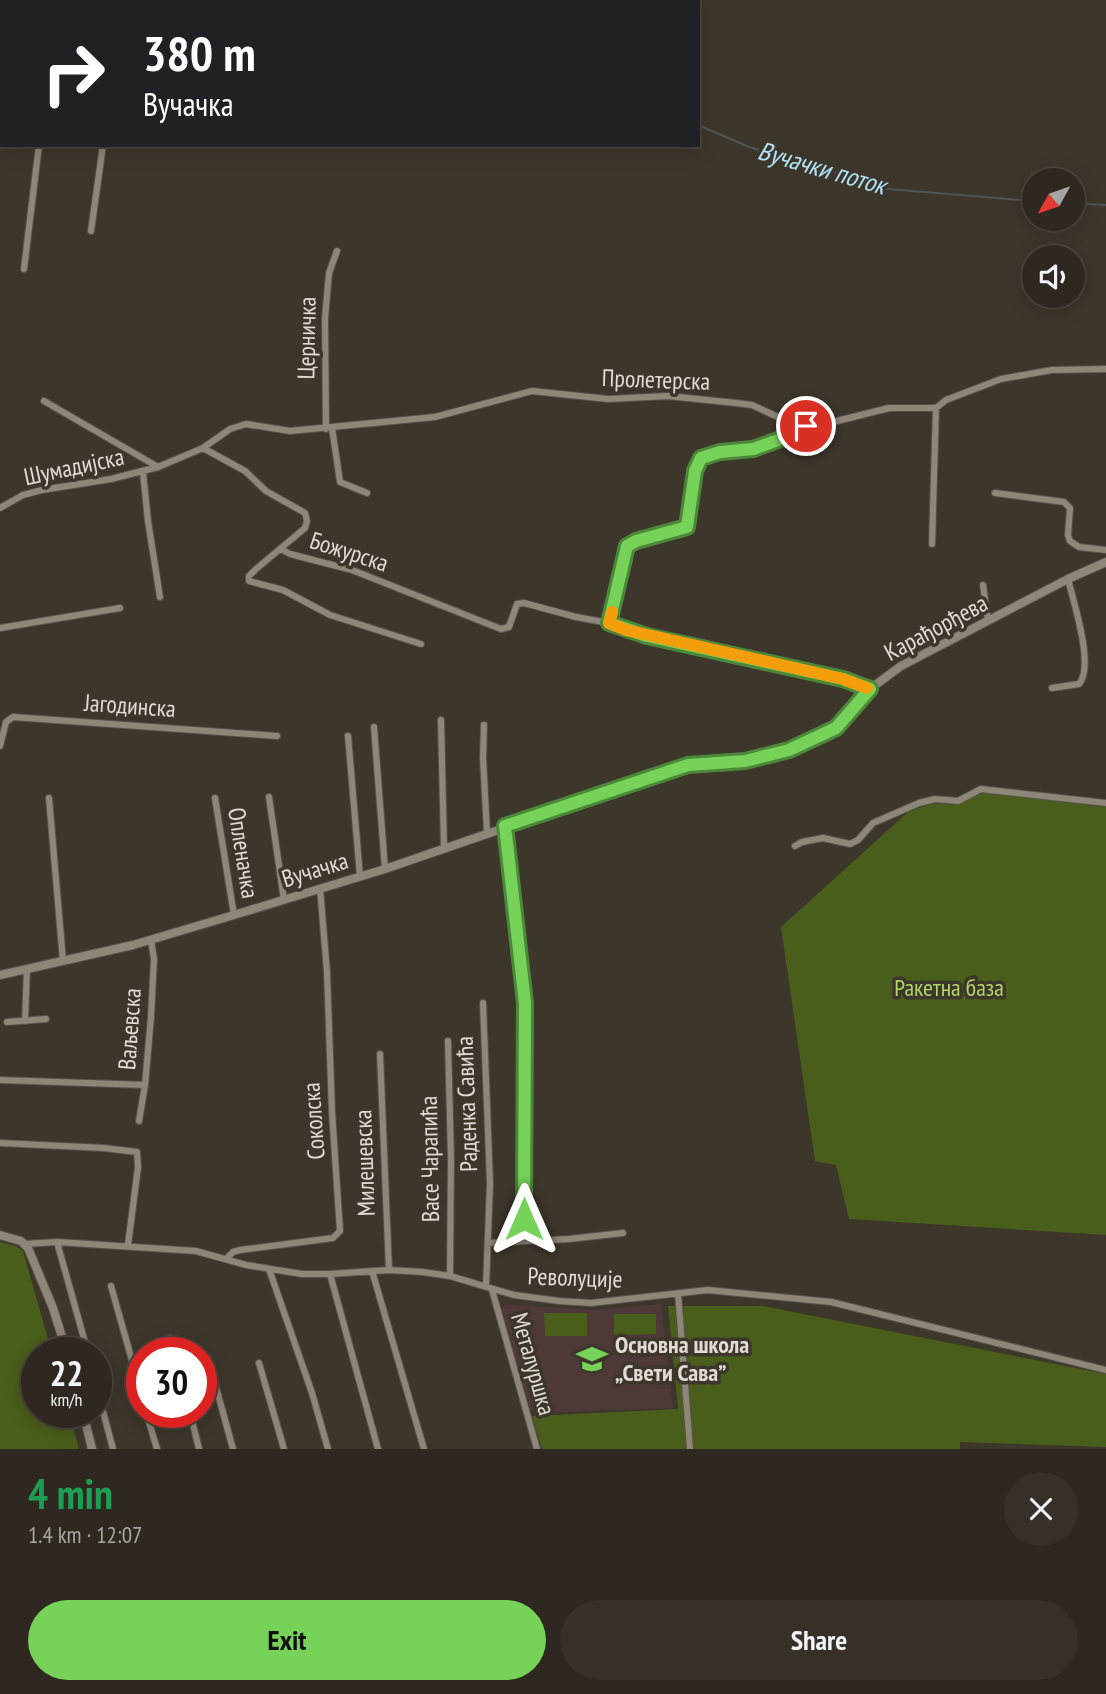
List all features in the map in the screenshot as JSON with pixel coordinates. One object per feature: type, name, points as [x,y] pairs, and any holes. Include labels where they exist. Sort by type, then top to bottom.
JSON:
[{"type":"street","points":[[24,269],[39,147]]},
{"type":"street","points":[[91,231],[103,147]]},
{"type":"street","name":"Церничка","points":[[337,251],[329,273],[325,318],[329,428],[340,482],[367,493]]},
{"type":"street","name":"Пролетерска","points":[[158,467],[202,448],[221,434],[240,425],[280,431],[453,414],[533,391],[608,399],[668,396],[736,403],[752,405],[806,426],[819,426],[889,408],[936,408],[946,400],[1001,379],[1052,370],[1106,369]]},
{"type":"street","points":[[44,401],[158,467]]},
{"type":"street","points":[[932,544],[936,408]]},
{"type":"street","points":[[806,426],[803,431],[753,449],[720,452],[701,458],[695,471],[687,527],[627,546],[609,623],[647,636],[843,679],[870,689]]},
{"type":"street","points":[[202,448],[245,471],[266,491],[305,513],[305,528],[281,549]]},
{"type":"street","name":"Шумадијска","points":[[0,508],[23,495],[42,490],[158,467]]},
{"type":"street","points":[[143,472],[160,597]]},
{"type":"street","points":[[995,493],[1064,502],[1070,512],[1070,541],[1079,547],[1106,550]]},
{"type":"street","name":"Божурска","points":[[421,644],[330,615],[283,590],[249,581],[249,576],[281,549],[290,554],[352,570],[471,619],[505,629],[511,625],[520,602],[609,623]]},
{"type":"street","name":"Карађорђева","points":[[635,782],[688,765],[757,759],[801,746],[836,728],[870,689],[901,666],[1106,562]]},
{"type":"street","points":[[1052,688],[1079,684],[1084,676],[1084,646],[1068,579]]},
{"type":"street","points":[[983,585],[988,621]]},
{"type":"street","points":[[0,628],[120,608]]},
{"type":"street","name":"Јагодинска","points":[[0,746],[6,722],[13,717],[277,736]]},
{"type":"street","points":[[441,720],[443,848]]},
{"type":"street","points":[[484,725],[487,832]]},
{"type":"street","points":[[374,727],[385,869]]},
{"type":"street","points":[[348,736],[360,876]]},
{"type":"street","name":"Вучачка","points":[[0,975],[151,940],[284,900],[385,869],[635,782]]},
{"type":"street","points":[[794,846],[822,838],[850,844],[858,840],[873,823],[919,803],[935,799],[958,801],[981,789],[1106,803]]},
{"type":"street","points":[[269,797],[284,900]]},
{"type":"street","points":[[49,798],[63,961]]},
{"type":"street","name":"Опленачка","points":[[215,798],[234,915]]},
{"type":"street","points":[[505,826],[525,1003],[523,1241]]},
{"type":"street","name":"Соколска","points":[[226,1259],[233,1252],[240,1250],[333,1238],[340,1231],[320,888]]},
{"type":"street","name":"Ваљевска","points":[[139,1121],[145,1085],[154,959],[151,940]]},
{"type":"street","points":[[24,1021],[27,969]]},
{"type":"street","name":"Раденка Савића","points":[[483,1003],[490,1183],[489,1288]]},
{"type":"street","points":[[7,1022],[46,1019]]},
{"type":"street","name":"Васе Чарапића","points":[[448,1041],[450,1276]]},
{"type":"street","name":"Милешевска","points":[[380,1054],[389,1270]]},
{"type":"street","points":[[0,1080],[145,1085]]},
{"type":"street","points":[[0,1143],[104,1148],[137,1153],[138,1167],[128,1245]]},
{"type":"street","points":[[488,1243],[623,1233]]},
{"type":"street","name":"Револуције","points":[[0,1235],[25,1244],[57,1242],[196,1251],[269,1269],[302,1274],[389,1270],[450,1276],[489,1288],[543,1299],[591,1303],[708,1290],[831,1302],[1106,1370]]},
{"type":"street","points":[[57,1242],[84,1337]]},
{"type":"street","points":[[25,1244],[37,1266],[62,1337]]},
{"type":"street","points":[[269,1269],[312,1393],[328,1449]]},
{"type":"street","points":[[372,1271],[424,1449]]},
{"type":"street","points":[[330,1274],[378,1449]]},
{"type":"street","points":[[111,1286],[126,1339]]},
{"type":"street","name":"Металуршка","points":[[489,1288],[537,1449]]},
{"type":"street","points":[[678,1293],[690,1449]]},
{"type":"street","points":[[259,1363],[284,1449]]},
{"type":"street","points":[[217,1391],[233,1449]]},
{"type":"street","points":[[86,1428],[92,1449]]},
{"type":"street","points":[[107,1428],[113,1449]]},
{"type":"street","points":[[151,1428],[157,1449]]},
{"type":"street","points":[[194,1428],[199,1449]]},
{"type":"shaded area","name":"Основна школа „Свети Сава”","points":[[506,1304],[592,1310],[661,1304],[673,1408],[537,1413],[530,1409],[501,1309]]},
{"type":"green space","name":"Ракетна база","points":[[981,792],[1106,807],[1106,1235],[849,1219],[836,1165],[815,1161],[781,927],[908,812],[933,803],[958,805]]},
{"type":"green space","points":[[0,1242],[16,1246],[23,1251],[47,1337],[21,1337],[21,1428],[73,1428],[79,1449],[0,1449]]},
{"type":"green space","points":[[668,1306],[763,1306],[1106,1374],[1106,1447],[960,1442],[960,1449],[542,1449],[532,1416],[678,1409]]},
{"type":"green space","points":[[544,1313],[587,1313],[587,1336],[545,1336]]},
{"type":"green space","points":[[614,1314],[656,1314],[656,1334],[614,1335]]},
{"type":"waterway","name":"Вучачки поток","points":[[700,126],[749,147],[831,171],[876,188],[1022,200]]},
{"type":"waterway","name":"Вучачки поток","points":[[1085,204],[1106,205]]},
{"type":"slow traffic","points":[[612,612],[609,623],[626,630],[843,679],[867,688]]},
{"type":"place","name":"Основна школа „Свети Сава”","points":[[592,1359]]},
{"type":"route","points":[[524,1219],[525,1003],[505,826],[688,765],[745,761],[789,750],[836,728],[870,689],[843,679],[647,636],[609,623],[627,546],[687,527],[695,471],[701,458],[720,452],[753,449],[806,430],[806,426]]}]
